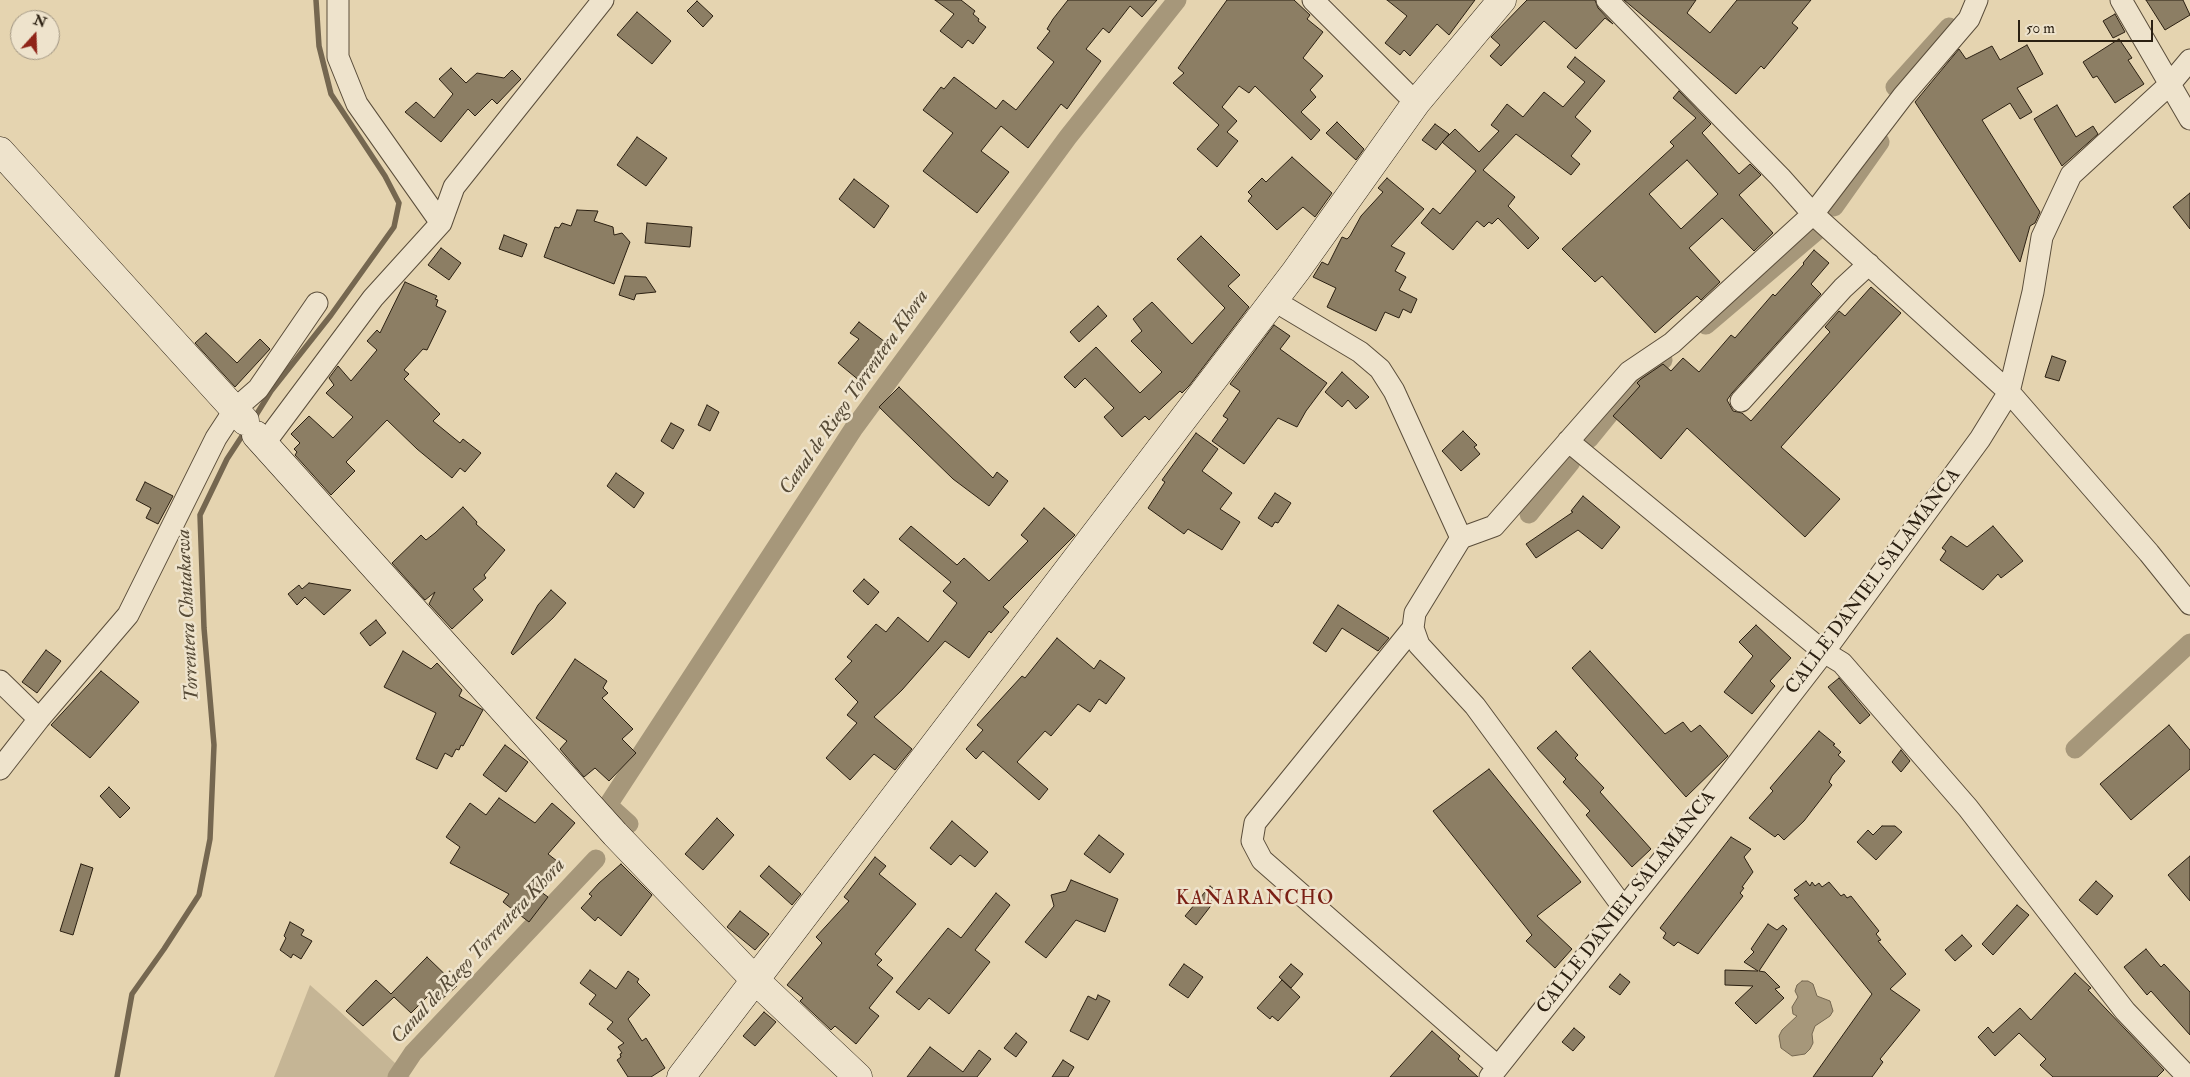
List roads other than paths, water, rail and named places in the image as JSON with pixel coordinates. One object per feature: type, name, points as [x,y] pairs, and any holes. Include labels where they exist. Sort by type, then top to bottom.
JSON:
[{"type":"main road","points":[[681,1077],[1273,300],[1416,103],[1502,0]]},
{"type":"main road","points":[[0,151],[615,834],[754,979],[858,1077]]},
{"type":"street","points":[[338,0],[338,56],[357,104],[441,223]]},
{"type":"street","points":[[0,769],[39,719],[128,615],[216,438],[250,428],[441,223],[454,187],[603,0]]},
{"type":"street","points":[[1313,0],[1416,103]]},
{"type":"street","points":[[1607,0],[1780,177],[1813,214],[2009,392],[2149,553],[2190,604]]},
{"type":"street","points":[[1623,907],[1475,706],[1419,645],[1413,628],[1415,613],[1462,538],[1494,526],[1629,372],[1672,343],[1813,214],[1903,96],[1969,19],[1977,0]]},
{"type":"street","points":[[2121,0],[2190,119]]},
{"type":"street","name":"CALLE DANIEL SALAMANCA","points":[[1494,1072],[1623,907],[1684,833],[1824,652],[1980,439],[2009,392],[2033,292],[2042,236],[2071,176],[2169,84],[2190,60]]},
{"type":"street","points":[[1741,401],[1844,288],[1869,264]]},
{"type":"street","points":[[1273,300],[1360,352],[1380,369],[1394,391],[1462,538]]},
{"type":"street","points":[[250,428],[258,389],[317,303]]},
{"type":"street","points":[[1568,441],[1824,652],[1842,663],[1968,808],[2125,1011],[2188,1077]]},
{"type":"street","points":[[1413,628],[1255,823],[1252,841],[1262,860],[1494,1072]]},
{"type":"street","points":[[0,681],[39,719]]},
{"type":"waterway","name":"Torrentera Chutakawa","points":[[253,420],[271,391],[331,315],[394,227],[399,203],[385,176],[331,94],[319,46],[316,0]]},
{"type":"waterway","name":"Canal de Riego Torrentera Khora","points":[[629,824],[608,805],[854,428],[1068,137],[1177,0]]},
{"type":"waterway","name":"Canal de Riego Torrentera Khora","points":[[1895,87],[1949,27]]},
{"type":"waterway","name":"Canal de Riego Torrentera Khora","points":[[1834,207],[1880,142]]},
{"type":"waterway","name":"Canal de Riego Torrentera Khora","points":[[1706,325],[1819,229]]},
{"type":"waterway","name":"Canal de Riego Torrentera Khora","points":[[1589,439],[1637,380],[1663,360]]},
{"type":"waterway","name":"Torrentera Chutakawa","points":[[117,1077],[132,994],[199,895],[210,839],[214,745],[204,628],[200,515],[227,459],[246,430]]},
{"type":"waterway","name":"Canal de Riego Torrentera Khora","points":[[1529,514],[1571,462]]},
{"type":"waterway","name":"Canal de Riego Torrentera Khora","points":[[2075,749],[2190,643]]},
{"type":"waterway","name":"Canal de Riego Torrentera Khora","points":[[397,1077],[413,1053],[596,859]]},
{"type":"district","name":"KANARANCHO","points":[[1255,900]]}]
